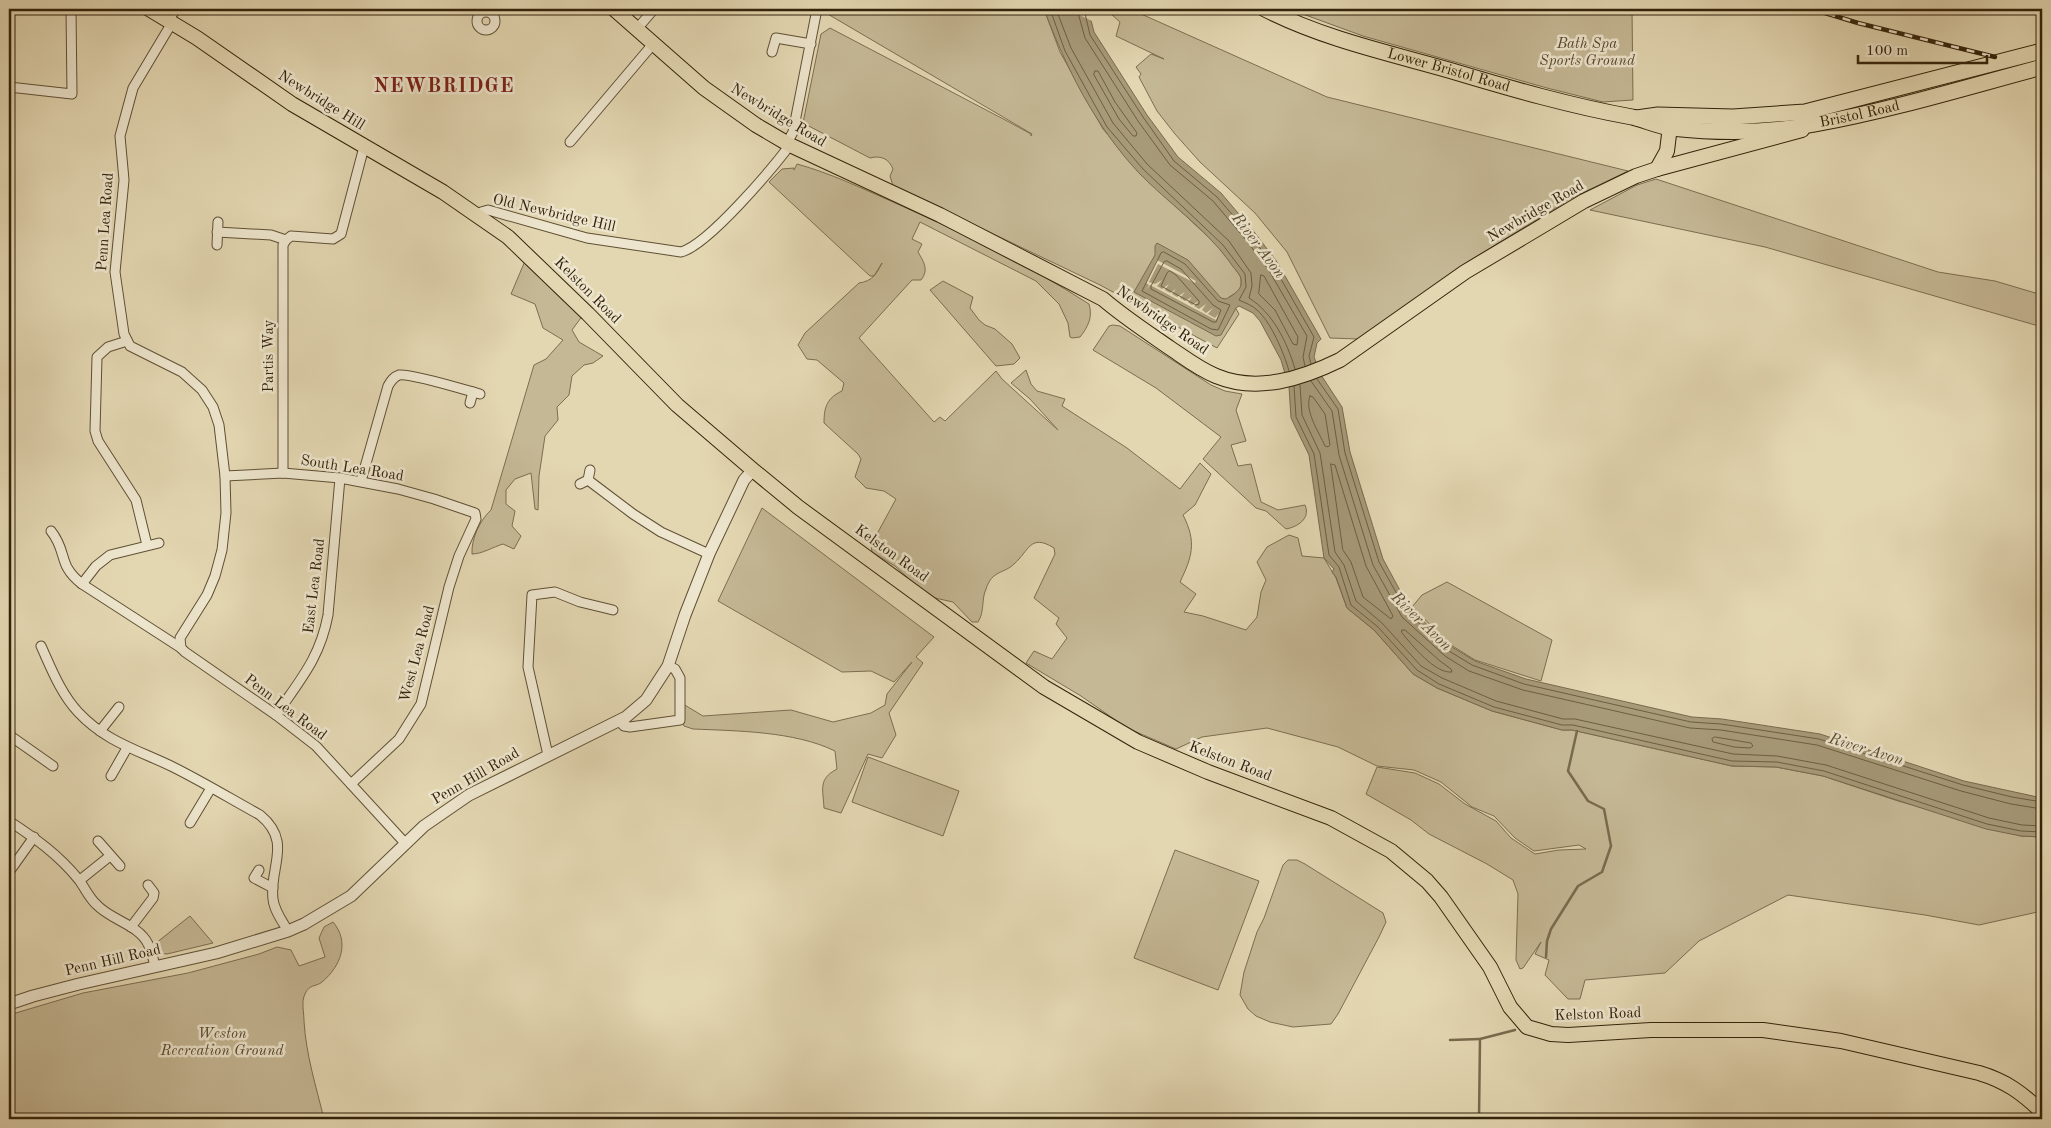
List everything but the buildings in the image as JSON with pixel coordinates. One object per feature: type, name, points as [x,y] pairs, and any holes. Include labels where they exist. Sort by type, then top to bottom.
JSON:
[{"type":"highway","name":"Lower Bristol Road","points":[[1265,9],[1308,28],[1348,42],[1528,94],[1579,107],[1635,118],[1655,125],[1671,121]]},
{"type":"highway","name":"Bristol Road","points":[[1671,121],[1805,112],[2042,51]]},
{"type":"highway","name":"Bristol Road","points":[[1671,121],[1722,131],[1814,125],[2042,67]]},
{"type":"main road","name":"Newbridge Hill","points":[[149,9],[173,16],[292,104],[479,215]]},
{"type":"main road","name":"Newbridge Road","points":[[614,9],[681,70],[727,106],[788,144],[916,204],[1103,299],[1126,318],[1215,376],[1246,384],[1264,384],[1285,380],[1340,360],[1466,272],[1584,201],[1633,178],[1687,160],[1796,134],[1814,125]]},
{"type":"main road","points":[[1656,169],[1667,151],[1671,121]]},
{"type":"main road","points":[[1667,151],[1671,155],[1687,160]]},
{"type":"main road","name":"Kelston Road","points":[[479,215],[525,252],[659,388],[753,470],[798,506],[1022,671],[1108,726],[1165,754],[1234,783],[1331,818],[1391,851],[1427,881],[1441,897],[1490,967],[1510,1007],[1527,1027],[1551,1034],[1568,1035],[1650,1030],[1756,1029],[1821,1038],[1979,1072],[2001,1080],[2025,1096],[2042,1112]]},
{"type":"street","points":[[9,87],[72,94],[71,9]]},
{"type":"street","points":[[636,30],[654,9]]},
{"type":"street","name":"Old Newbridge Hill","points":[[479,215],[481,212],[488,210],[586,238],[666,251],[687,250],[698,243],[748,196],[788,144],[793,132],[817,9]]},
{"type":"street","name":"Penn Lea Road","points":[[127,341],[114,272],[124,180],[120,136],[133,88],[173,16]]},
{"type":"street","points":[[772,52],[772,36],[811,44]]},
{"type":"street","points":[[570,142],[653,44]]},
{"type":"street","points":[[217,232],[271,235],[286,240],[291,236],[333,239],[341,234],[364,147]]},
{"type":"street","points":[[217,245],[218,222]]},
{"type":"street","name":"Partis Way","points":[[283,473],[282,255],[286,240]]},
{"type":"street","points":[[147,545],[136,500],[98,441],[95,431],[97,357],[108,347],[127,341],[136,350],[182,372],[202,390],[213,408],[219,424],[225,476],[226,513],[222,550],[215,576],[207,595],[180,638],[181,648]]},
{"type":"street","points":[[361,481],[388,386],[397,376],[410,376],[477,393],[470,403]]},
{"type":"street","points":[[590,470],[584,482],[660,532],[709,554]]},
{"type":"street","name":"Penn Hill Road","points":[[9,1004],[33,996],[216,953],[288,931],[322,915],[351,896],[424,826],[469,795],[619,721],[646,700],[668,666],[709,554],[744,480],[753,470]]},
{"type":"street","name":"South Lea Road","points":[[225,476],[283,473],[340,478],[398,489],[472,511]]},
{"type":"street","name":"East Lea Road","points":[[276,714],[313,663],[325,632],[340,478]]},
{"type":"street","name":"West Lea Road","points":[[351,784],[399,739],[421,704],[449,587],[459,556],[476,519],[476,513],[472,511]]},
{"type":"street","name":"Penn Lea Road","points":[[51,531],[58,540],[68,572],[82,584],[181,648],[276,714],[316,746],[405,843]]},
{"type":"street","points":[[82,584],[103,559],[110,555],[159,543]]},
{"type":"street","points":[[548,755],[528,667],[532,595],[554,592],[580,602],[613,610]]},
{"type":"street","points":[[41,646],[68,699],[78,712],[100,732],[127,748],[170,766],[268,822],[278,844],[273,888],[274,905],[288,931]]},
{"type":"street","points":[[619,721],[624,726],[630,727],[680,720],[680,678],[675,669],[668,666]]},
{"type":"street","points":[[100,732],[119,707]]},
{"type":"street","points":[[9,735],[53,766]]},
{"type":"street","points":[[111,776],[127,748]]},
{"type":"street","points":[[190,823],[211,788]]},
{"type":"street","points":[[9,821],[34,837],[57,856],[80,880],[94,903],[105,913],[130,927],[148,942],[155,966]]},
{"type":"street","points":[[9,872],[34,837]]},
{"type":"street","points":[[98,841],[120,866]]},
{"type":"street","points":[[80,880],[110,856]]},
{"type":"street","points":[[260,870],[254,878],[273,888]]},
{"type":"street","points":[[130,927],[153,898],[154,893],[148,886]]},
{"type":"green space","points":[[827,9],[1044,9],[1060,52],[1103,129],[1139,172],[1220,248],[1241,277],[1239,291],[1229,297],[1239,314],[1217,348],[1100,285],[893,186],[890,176],[893,169],[887,160],[878,157],[870,158],[803,123],[821,34],[830,28],[1009,122],[1031,134],[1031,136],[1032,134],[826,13]]},
{"type":"green space","points":[[1098,9],[1130,9],[1327,97],[1628,171],[1564,202],[1558,199],[1564,203],[1464,264],[1358,339],[1330,338],[1287,252],[1255,213],[1200,162],[1157,111],[1139,77],[1141,74],[1136,67],[1151,54],[1164,59],[1116,36],[1120,22],[1111,14]]},
{"type":"green space","name":"Bath Spa Sports Ground","points":[[1289,9],[1632,9],[1633,100],[1603,102],[1547,88],[1363,36]]},
{"type":"green space","points":[[797,164],[845,181],[918,213],[1042,275],[1089,304],[1090,318],[1087,326],[1080,337],[1072,338],[1070,337],[1068,323],[1059,304],[1036,281],[920,222],[912,239],[922,244],[918,252],[925,266],[925,273],[921,280],[912,280],[859,338],[934,422],[940,417],[945,421],[996,371],[1002,379],[1058,430],[1030,399],[1011,383],[1026,370],[1031,384],[1037,391],[1065,399],[1062,406],[1127,448],[1180,489],[1200,463],[1211,474],[1195,505],[1183,515],[1190,533],[1191,549],[1188,565],[1180,582],[1196,594],[1184,612],[1246,630],[1257,617],[1261,592],[1266,580],[1257,562],[1267,547],[1289,535],[1298,538],[1302,556],[1324,558],[1336,578],[1347,608],[1374,630],[1413,674],[1437,688],[1492,711],[1562,730],[1572,730],[1732,766],[1776,767],[1823,776],[1898,801],[2021,836],[2042,837],[2042,911],[1979,925],[1788,895],[1699,941],[1665,973],[1585,980],[1580,999],[1568,999],[1545,975],[1549,960],[1535,954],[1541,942],[1523,968],[1520,969],[1516,960],[1518,894],[1513,880],[1487,864],[1429,834],[1411,820],[1366,794],[1377,767],[1415,773],[1439,784],[1465,804],[1496,821],[1511,838],[1535,854],[1559,850],[1586,849],[1579,845],[1534,851],[1515,838],[1494,816],[1472,807],[1441,782],[1414,770],[1377,766],[1338,747],[1267,728],[1202,737],[1176,749],[1127,728],[1081,696],[1026,663],[1034,651],[1052,659],[1067,638],[1056,624],[1059,618],[1034,598],[1055,554],[1054,548],[1046,544],[1035,543],[1014,564],[992,578],[985,593],[982,614],[978,622],[972,622],[953,602],[935,598],[923,592],[895,566],[872,552],[871,545],[896,499],[884,491],[866,488],[855,477],[861,459],[824,423],[827,404],[842,391],[844,383],[817,360],[807,359],[798,345],[805,333],[859,283],[867,281],[874,276],[870,276],[769,182],[782,169],[794,168],[794,170]]},
{"type":"green space","points":[[1656,179],[1938,272],[1995,281],[2042,295],[2042,327],[1765,247],[1590,210],[1637,185]]},
{"type":"green space","points":[[525,261],[583,315],[572,330],[579,342],[603,356],[593,363],[584,365],[572,376],[569,395],[557,407],[558,420],[545,436],[539,476],[538,510],[535,509],[531,473],[515,479],[506,490],[506,504],[515,511],[512,526],[521,536],[514,549],[503,544],[484,552],[472,554],[477,530],[491,510],[534,365],[546,359],[563,340],[543,328],[535,304],[511,294]]},
{"type":"green space","points":[[943,281],[973,297],[970,308],[979,320],[995,329],[1012,344],[1020,358],[1014,364],[996,366],[930,290]]},
{"type":"green space","points":[[1109,326],[1120,326],[1211,385],[1225,391],[1242,394],[1236,410],[1246,441],[1231,445],[1238,466],[1251,464],[1261,502],[1278,510],[1305,505],[1306,514],[1302,522],[1286,529],[1266,511],[1256,508],[1203,459],[1221,437],[1156,388],[1093,350]]},
{"type":"green space","points":[[762,508],[934,637],[916,657],[923,663],[889,713],[896,735],[882,758],[868,754],[841,813],[824,808],[824,781],[837,769],[835,751],[802,739],[765,733],[693,729],[684,726],[680,720],[683,704],[703,716],[791,710],[833,722],[871,713],[885,705],[887,694],[912,662],[894,682],[871,671],[842,672],[718,601]]},
{"type":"green space","points":[[1447,582],[1552,640],[1541,681],[1475,660],[1451,645],[1412,607],[1422,595]]},
{"type":"green space","points":[[868,757],[959,791],[943,836],[852,802]]},
{"type":"green space","points":[[1175,850],[1259,881],[1218,990],[1134,958]]},
{"type":"green space","points":[[1288,860],[1297,860],[1305,864],[1383,913],[1386,922],[1331,1024],[1293,1027],[1270,1022],[1256,1016],[1248,1009],[1240,995],[1244,972],[1257,932],[1283,865]]},
{"type":"green space","points":[[190,916],[213,943],[167,954],[161,952],[156,943]]},
{"type":"green space","name":"Weston Recreation Ground","points":[[333,922],[341,938],[341,954],[329,976],[320,984],[311,987],[307,991],[303,1004],[307,1046],[324,1119],[23,1119],[9,1107],[9,1015],[83,993],[188,973],[259,954],[277,947],[291,950],[299,966],[325,957],[319,938],[324,927]]},
{"type":"water","name":"River Avon","points":[[1044,9],[1088,9],[1094,32],[1147,115],[1178,157],[1221,193],[1277,262],[1321,339],[1317,343],[1314,357],[1321,375],[1342,407],[1350,452],[1383,559],[1410,609],[1452,647],[1475,661],[1526,679],[1692,717],[1722,719],[1820,734],[1964,781],[2042,798],[2042,837],[2021,836],[1986,829],[1823,776],[1776,767],[1732,766],[1572,730],[1562,730],[1492,711],[1437,688],[1413,674],[1374,630],[1347,608],[1336,577],[1332,572],[1334,569],[1324,558],[1309,455],[1291,418],[1289,387],[1281,360],[1260,321],[1253,313],[1239,306],[1221,335],[1216,336],[1134,292],[1155,255],[1157,243],[1188,260],[1221,298],[1226,299],[1236,293],[1240,287],[1241,280],[1239,274],[1208,237],[1139,173],[1109,136],[1083,96],[1062,53]]},
{"type":"pier","points":[[1067,9],[1091,9],[1094,22]]},
{"type":"pier","points":[[1157,260],[1196,281],[1195,283],[1158,264],[1149,282],[1155,284],[1162,280],[1157,286],[1162,289],[1169,284],[1165,290],[1170,293],[1176,289],[1172,294],[1177,297],[1185,292],[1180,298],[1185,301],[1192,297],[1188,302],[1192,305],[1199,301],[1194,306],[1199,309],[1206,304],[1202,310],[1206,313],[1213,308],[1208,314],[1215,318],[1219,313],[1216,320],[1150,285],[1146,290],[1149,285],[1146,283]]},
{"type":"waterway","points":[[1546,957],[1547,941],[1551,929],[1578,886],[1602,872],[1611,846],[1604,809],[1588,801],[1568,771],[1577,731]]},
{"type":"waterway","points":[[1479,1119],[1480,1039],[1515,1030]]},
{"type":"waterway","points":[[1450,1040],[1480,1039]]},
{"type":"railway","points":[[1812,9],[1858,23],[1995,57]]},
{"type":"district","name":"NEWBRIDGE","points":[[444,87]]}]
